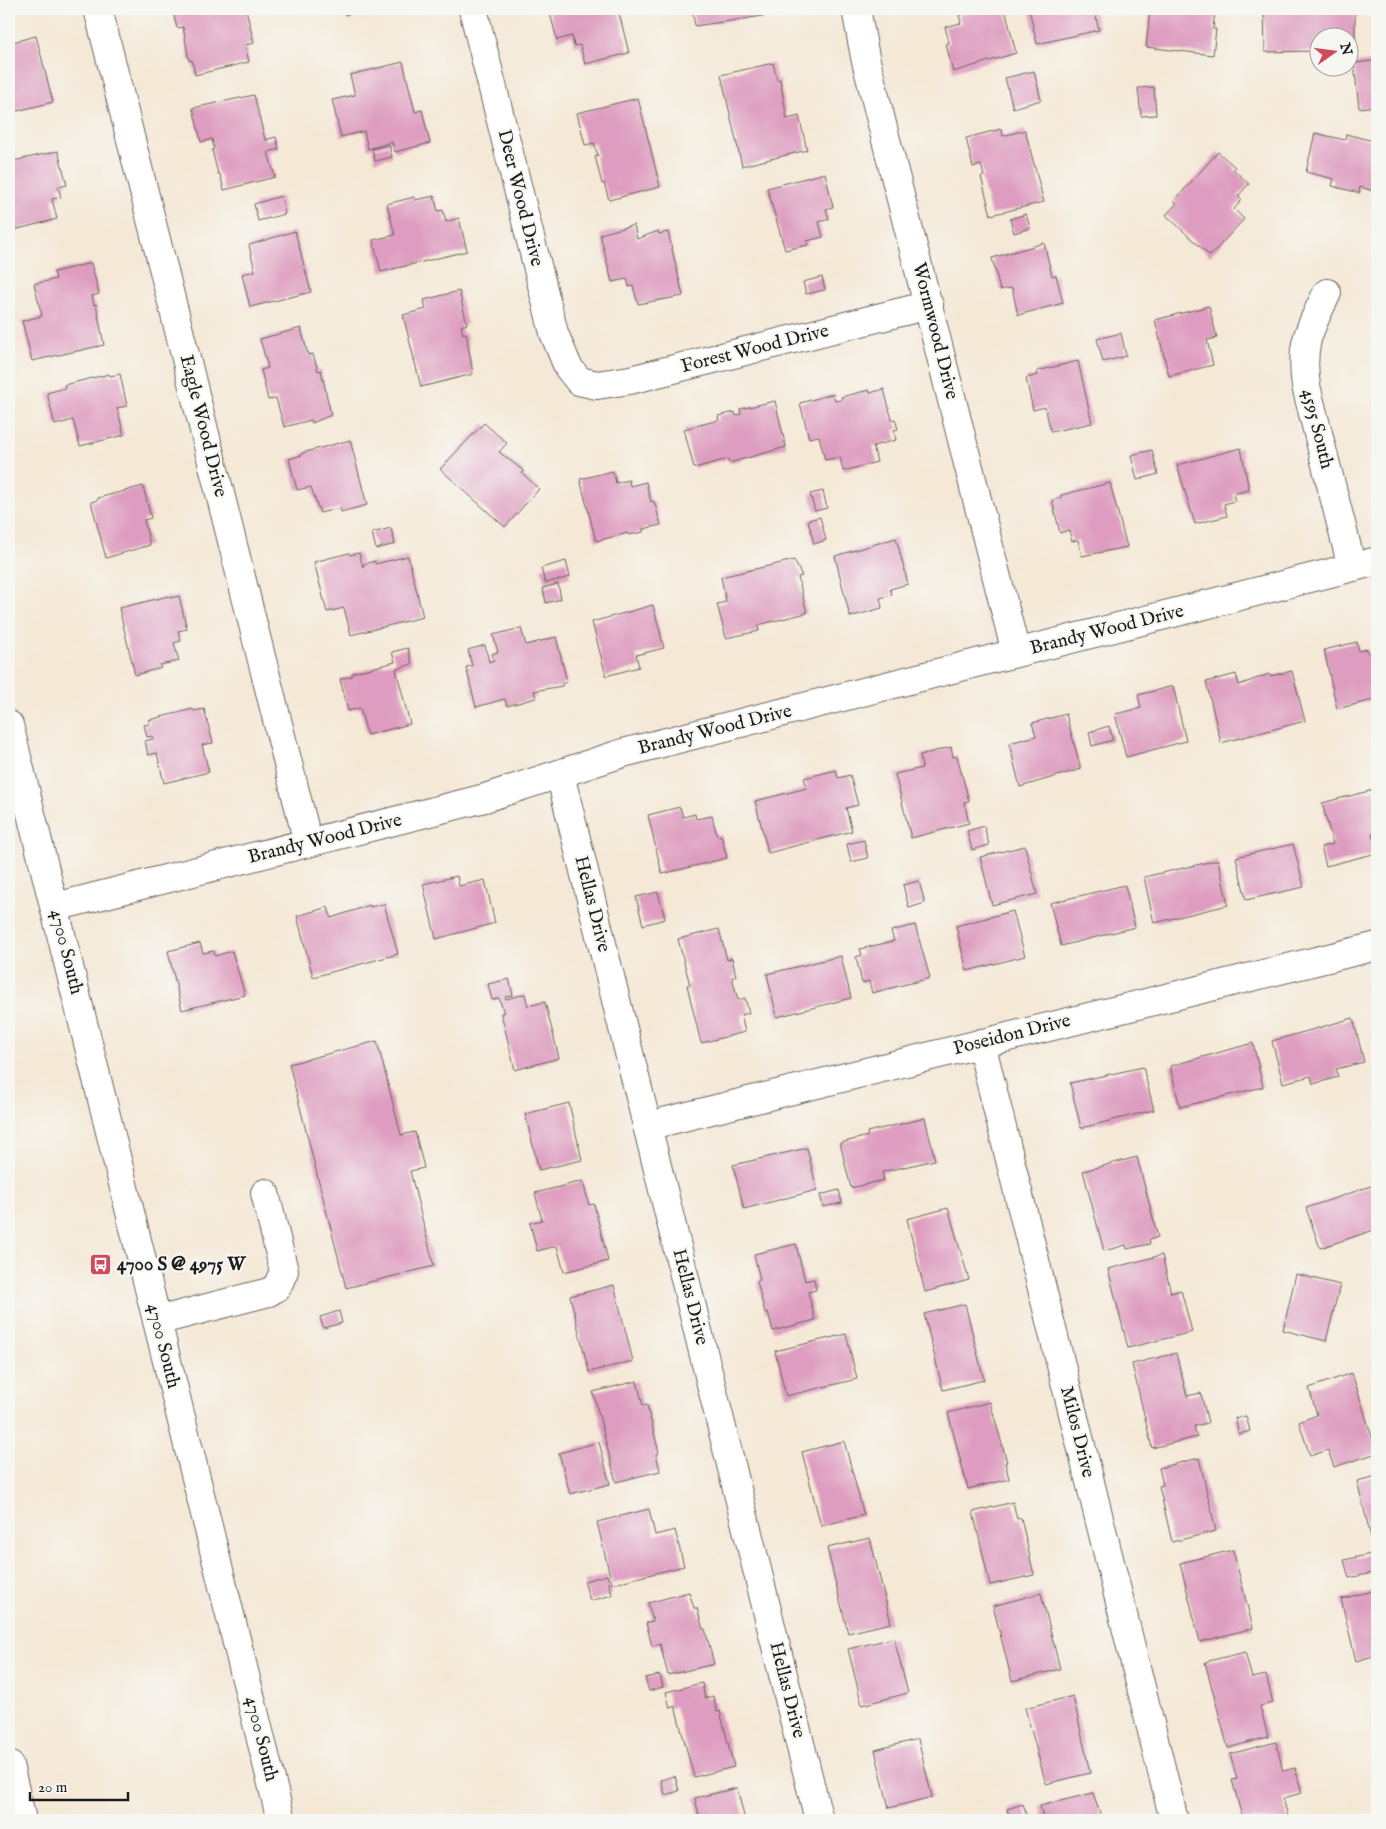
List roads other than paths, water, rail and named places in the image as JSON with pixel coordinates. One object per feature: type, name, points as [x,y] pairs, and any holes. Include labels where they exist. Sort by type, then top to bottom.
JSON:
[{"type":"street","name":"Eagle Wood Drive","points":[[98,9],[308,843]]},
{"type":"street","name":"Deer Wood Drive","points":[[473,9],[554,333],[568,367],[579,381]]},
{"type":"street","name":"Wormwood Drive","points":[[856,9],[865,58],[1016,653]]},
{"type":"street","name":"4595 South","points":[[1328,293],[1308,331],[1303,367],[1306,386],[1365,564]]},
{"type":"street","name":"Forest Wood Drive","points":[[579,381],[597,385],[630,380],[929,305]]},
{"type":"street","name":"Brandy Wood Drive","points":[[55,907],[485,798],[623,753],[1365,564]]},
{"type":"street","name":"4700 South","points":[[9,725],[281,1820]]},
{"type":"street","name":"Hellas Drive","points":[[560,774],[820,1820]]},
{"type":"street","name":"Poseidon Drive","points":[[647,1126],[1377,946]]},
{"type":"street","name":"Milos Drive","points":[[981,1043],[1174,1820]]},
{"type":"street","points":[[157,1320],[269,1292],[277,1287],[284,1271],[265,1193]]},
{"type":"street","points":[[9,1765],[22,1820]]},
{"type":"place","name":"4700 S @ 4975 W","points":[[101,1265]]}]
